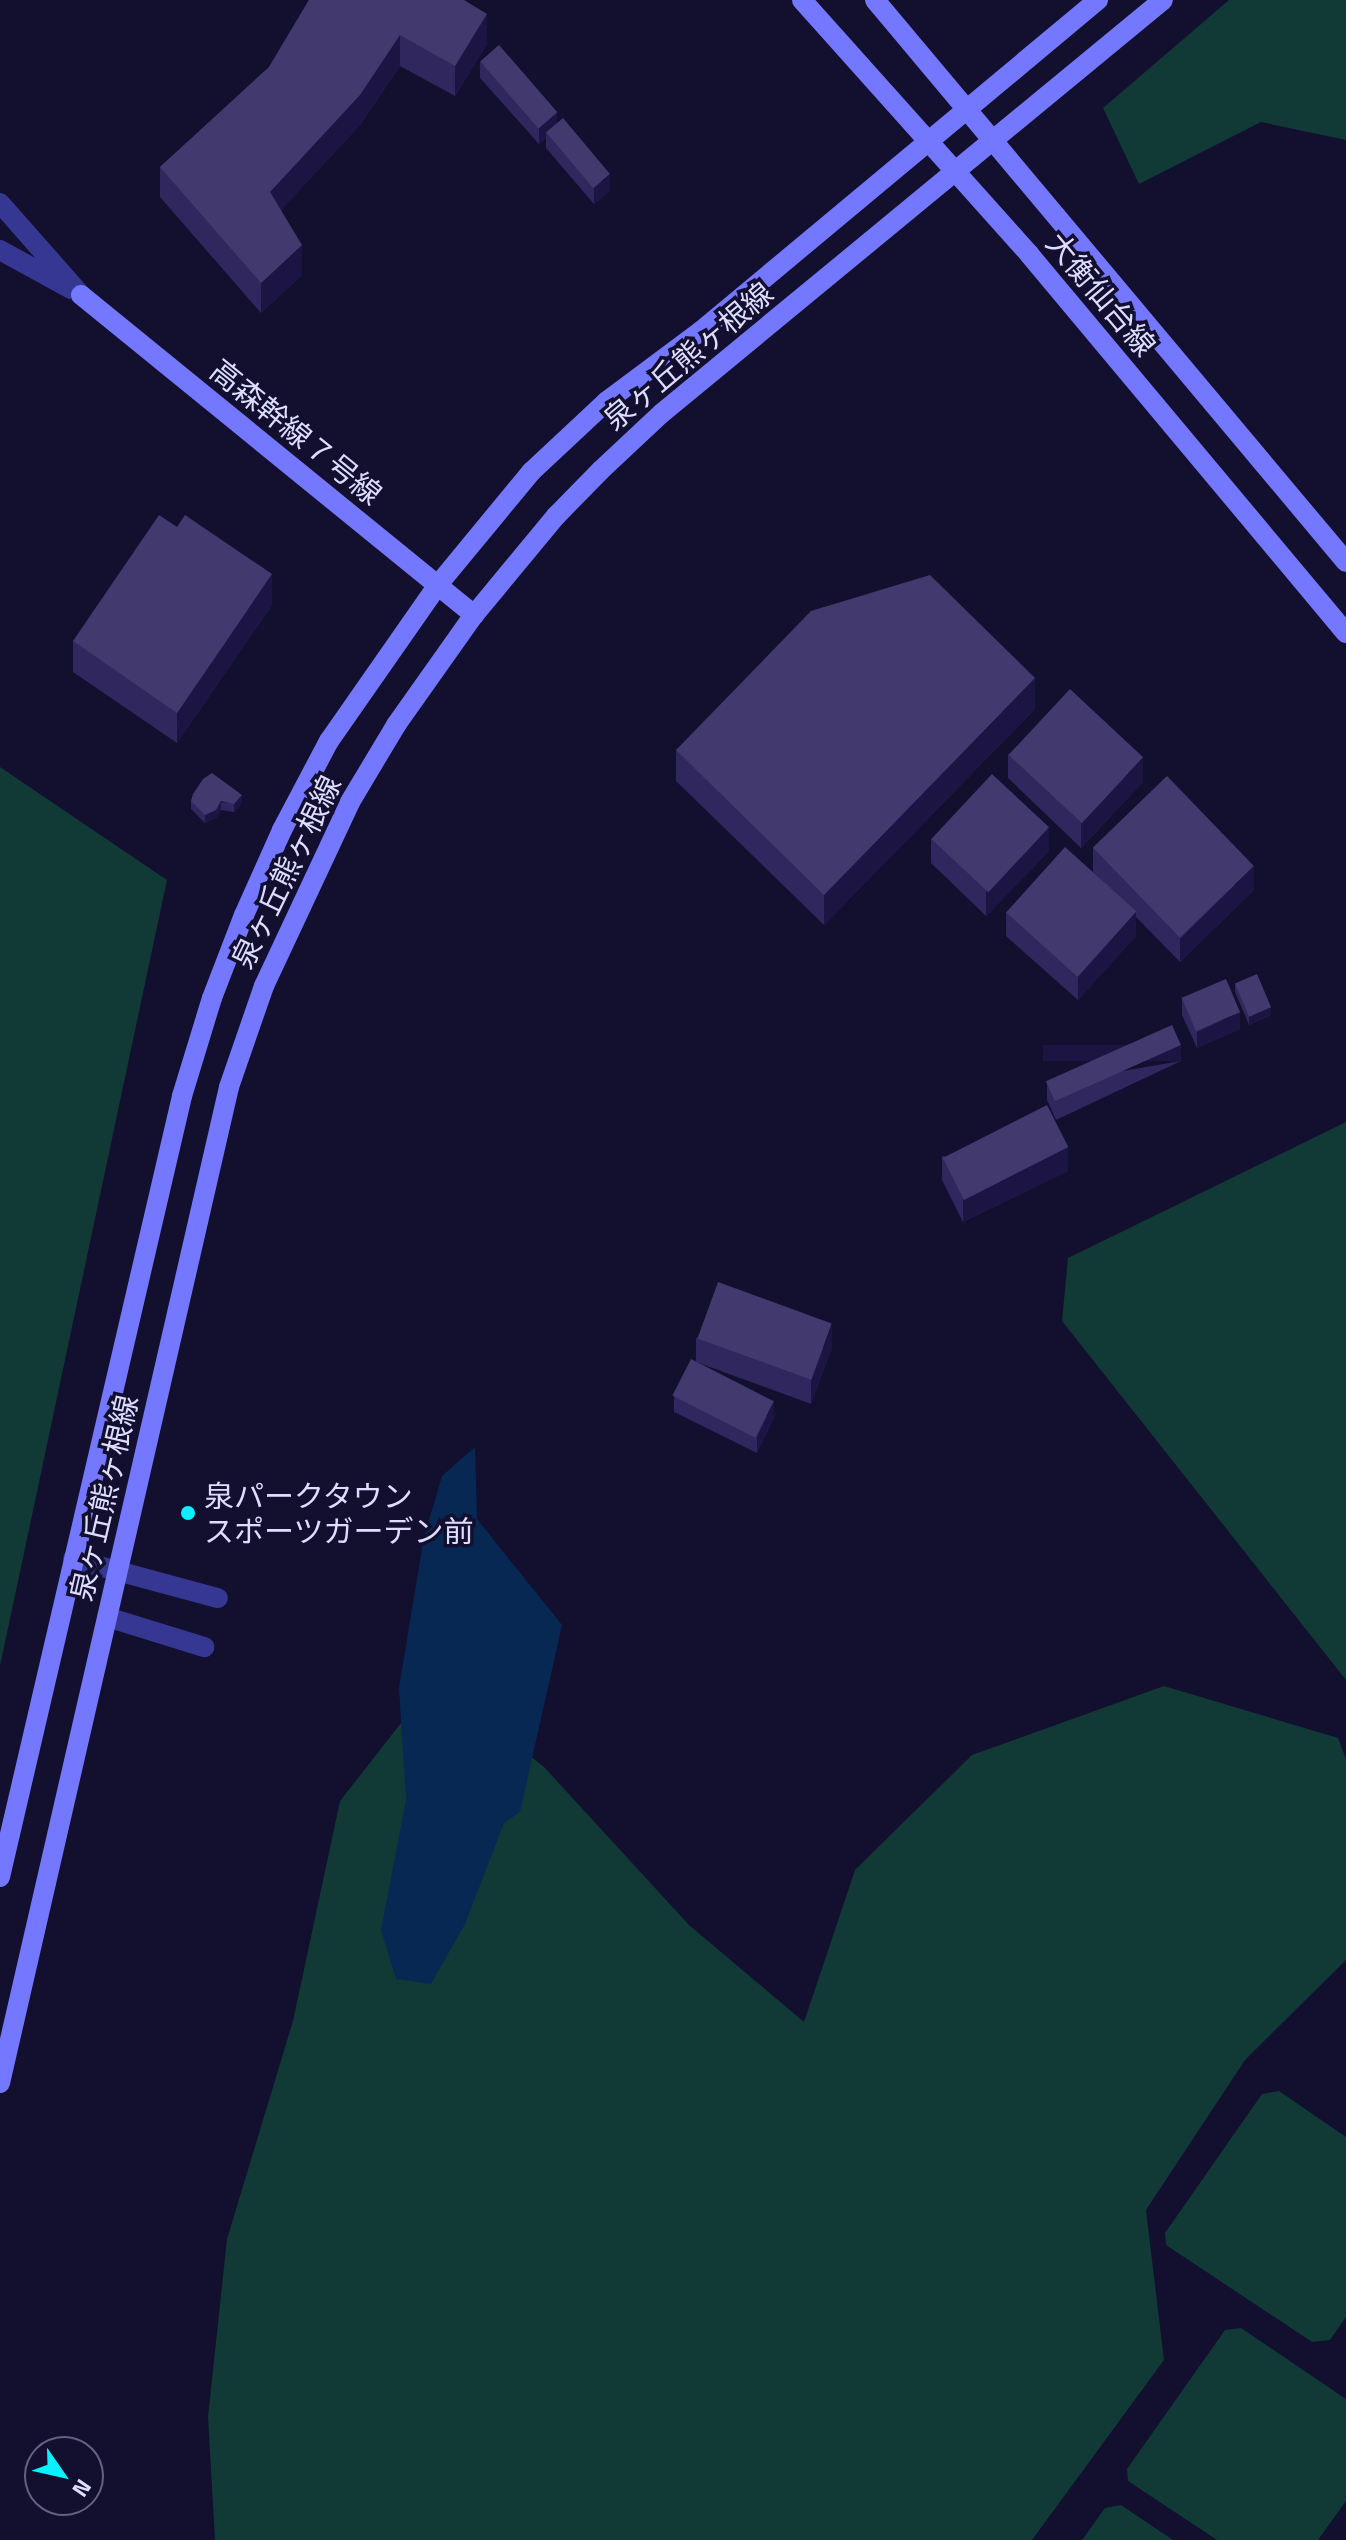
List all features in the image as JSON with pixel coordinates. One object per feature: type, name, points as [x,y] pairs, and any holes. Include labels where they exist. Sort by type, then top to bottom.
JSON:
[{"type":"main road","name":"大衡仙台線","points":[[802,0],[1040,267],[1346,633]]},
{"type":"main road","name":"大衡仙台線","points":[[875,0],[1346,562]]},
{"type":"main road","name":"泉ヶ丘熊ヶ根線","points":[[0,1877],[182,1096],[212,998],[282,830],[329,741],[437,586],[531,472],[607,401],[701,331],[1098,0]]},
{"type":"main road","name":"泉ヶ丘熊ヶ根線","points":[[0,2083],[229,1087],[264,986],[350,802],[396,725],[474,615],[556,516],[662,413],[1163,0]]},
{"type":"main road","name":"高森幹線７号線","points":[[81,295],[474,615]]},
{"type":"street","name":"高森幹線７号線","points":[[0,203],[81,295]]},
{"type":"street","name":"高森幹線７号線","points":[[0,250],[81,295]]},
{"type":"street","points":[[73,1559],[118,1568],[218,1598]]},
{"type":"street","points":[[107,1617],[204,1647]]},
{"type":"green space","points":[[1229,0],[1346,0],[1346,140],[1261,122],[1139,184],[1103,108]]},
{"type":"green space","points":[[0,767],[167,880],[0,1666]]},
{"type":"green space","points":[[1346,1122],[1346,1680],[1062,1321],[1068,1258]]},
{"type":"green space","points":[[1164,1686],[1338,1738],[1346,1759],[1346,1960],[1245,2060],[1146,2210],[1164,2360],[1032,2540],[215,2540],[208,2417],[227,2239],[293,2021],[340,1801],[412,1709],[465,1704],[544,1767],[689,1925],[804,2022],[855,1870],[972,1755]]},
{"type":"green space","points":[[1279,2091],[1346,2137],[1346,2317],[1330,2340],[1312,2342],[1166,2245],[1165,2233],[1262,2094]]},
{"type":"green space","points":[[1241,2328],[1346,2399],[1346,2501],[1318,2540],[1217,2540],[1128,2481],[1127,2469],[1225,2330]]},
{"type":"green space","points":[[1121,2505],[1173,2540],[1082,2540],[1105,2508]]},
{"type":"water","points":[[475,1447],[477,1519],[562,1625],[520,1812],[504,1823],[465,1924],[431,1984],[396,1979],[381,1930],[406,1800],[399,1688],[424,1537],[442,1476]]},
{"type":"building","points":[[309,0],[464,0],[487,14],[455,66],[400,35],[360,95],[270,192],[302,245],[261,283],[160,167],[269,67]]},
{"type":"building","points":[[499,45],[557,112],[539,129],[480,61]]},
{"type":"building","points":[[563,118],[610,174],[593,188],[546,132]]},
{"type":"building","points":[[159,515],[177,527],[185,515],[272,574],[177,713],[73,641]]},
{"type":"building","points":[[930,575],[1035,678],[824,895],[676,750],[811,611]]},
{"type":"building","points":[[1070,689],[1143,757],[1082,823],[1009,755]]},
{"type":"building","points":[[212,773],[242,795],[234,804],[221,801],[216,810],[205,815],[191,801],[203,779]]},
{"type":"building","points":[[992,774],[1049,827],[988,892],[931,839]]},
{"type":"building","points":[[1167,776],[1254,866],[1180,937],[1093,848]]},
{"type":"building","points":[[1065,847],[1136,911],[1077,977],[1006,912]]},
{"type":"building","points":[[1257,974],[1271,1007],[1249,1017],[1235,983]]},
{"type":"building","points":[[1226,979],[1240,1012],[1196,1031],[1182,998]]},
{"type":"building","points":[[1172,1025],[1181,1045],[1055,1101],[1046,1081]]},
{"type":"building","points":[[1047,1105],[1068,1147],[964,1200],[943,1158]]},
{"type":"building","points":[[718,1282],[832,1323],[811,1380],[697,1338]]},
{"type":"building","points":[[691,1359],[774,1401],[755,1438],[672,1396]]},
{"type":"place","name":"泉パークタウン スポーツガーデン前","points":[[188,1513]]}]
